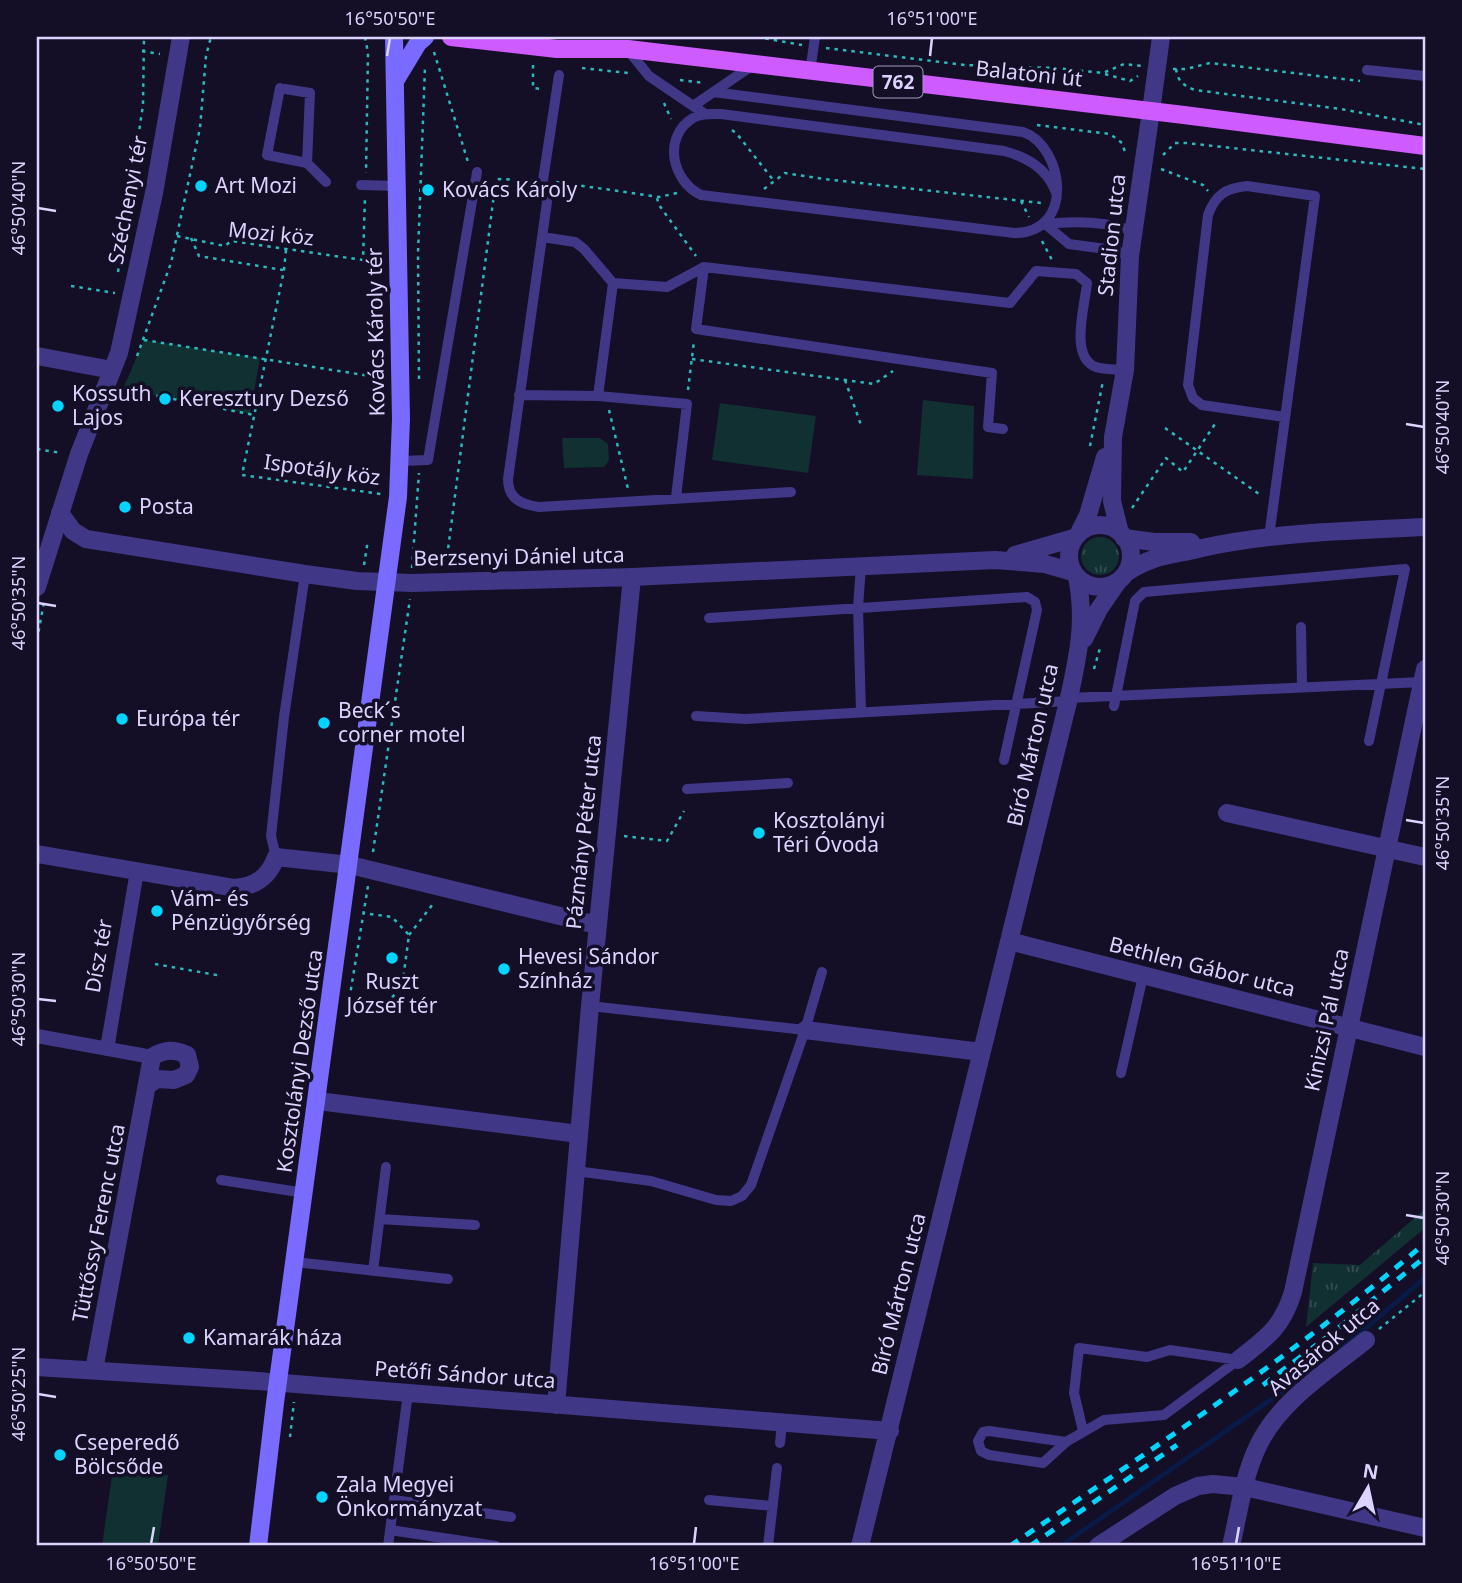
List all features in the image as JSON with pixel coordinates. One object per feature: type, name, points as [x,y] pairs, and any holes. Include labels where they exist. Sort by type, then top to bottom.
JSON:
[{"type":"main road","name":"Kovács Károly tér","points":[[388,582],[401,461],[394,37]]},
{"type":"main road","name":"Balatoni út","points":[[451,37],[557,49],[628,49],[1425,146]]},
{"type":"main road","name":"Balatoni út","points":[[586,37],[628,49]]},
{"type":"main road","points":[[395,81],[418,43],[429,43]]},
{"type":"main road","name":"Kosztolányi Dezső utca","points":[[258,1546],[318,1101],[339,1006],[343,910],[388,582]]},
{"type":"street","name":"Széchenyi tér","points":[[37,587],[79,454],[118,353],[154,193],[181,37]]},
{"type":"street","name":"Stadion utca","points":[[1122,535],[1112,501],[1116,369],[1161,37]]},
{"type":"street","points":[[37,356],[112,370]]},
{"type":"street","name":"Stadion utca","points":[[1077,536],[1088,515],[1112,437]]},
{"type":"street","name":"Berzsenyi Dániel utca","points":[[60,513],[73,531],[86,539],[304,574],[388,582],[632,577],[995,560],[1045,564],[1075,575]]},
{"type":"street","points":[[1223,543],[1154,541],[1122,535],[1109,527],[1096,526],[1077,536],[1069,552],[1075,575],[1086,584],[1097,587],[1109,586],[1156,556],[1223,543],[1269,537],[1425,527]]},
{"type":"street","points":[[1122,535],[1131,557],[1123,576]]},
{"type":"street","name":"Berzsenyi Dániel utca","points":[[995,560],[1037,551],[1077,536]]},
{"type":"street","name":"Bíró Márton utca","points":[[860,1546],[1009,941],[1075,699],[1083,610],[1075,575]]},
{"type":"street","name":"Bíró Márton utca","points":[[1079,652],[1099,609],[1123,576]]},
{"type":"street","name":"Pázmány Péter utca","points":[[556,1405],[597,925],[632,577]]},
{"type":"street","name":"Kinizsi Pál utca","points":[[1238,1360],[1276,1329],[1291,1300],[1424,673]]},
{"type":"street","points":[[1227,813],[1425,857]]},
{"type":"street","points":[[37,854],[235,888],[263,879],[276,857],[350,865],[597,925]]},
{"type":"street","name":"Dísz tér","points":[[107,1049],[137,871]]},
{"type":"street","name":"Bethlen Gábor utca","points":[[1009,941],[1425,1047]]},
{"type":"street","points":[[804,1030],[981,1052]]},
{"type":"street","points":[[37,1036],[152,1057],[162,1051],[176,1050],[187,1055],[190,1067],[186,1075],[174,1080],[158,1079],[148,1085]]},
{"type":"street","name":"Tüttőssy Ferenc utca","points":[[94,1370],[152,1057]]},
{"type":"street","points":[[318,1101],[579,1134]]},
{"type":"street","name":"Avasárok utca","points":[[1245,1487],[1258,1446],[1282,1411],[1366,1340]]},
{"type":"street","name":"Petőfi Sándor utca","points":[[37,1367],[296,1384],[890,1431]]},
{"type":"street","points":[[1098,1546],[1186,1491],[1213,1484],[1245,1487],[1425,1528]]},
{"type":"street","points":[[1231,1546],[1245,1487]]},
{"type":"lane","points":[[810,72],[815,42]]},
{"type":"lane","points":[[628,49],[649,76],[705,114]]},
{"type":"lane","points":[[693,106],[753,65]]},
{"type":"lane","points":[[1367,70],[1425,76]]},
{"type":"lane","points":[[559,75],[543,180],[547,202],[508,479],[512,496],[526,505],[539,507],[791,492]]},
{"type":"lane","points":[[307,163],[310,93],[282,89],[267,155],[307,163],[326,182]]},
{"type":"lane","points":[[713,92],[1023,132],[1036,138],[1048,154],[1055,178],[1056,193],[1056,204],[1045,224],[1036,230],[1014,233],[701,195],[691,190],[681,179],[675,164],[674,148],[678,136],[691,119],[705,114],[1004,151],[1016,154],[1037,166],[1047,175],[1056,193]]},
{"type":"lane","points":[[401,461],[428,460],[477,172]]},
{"type":"lane","points":[[363,185],[398,186]]},
{"type":"lane","points":[[1269,537],[1315,196],[1247,186],[1227,190],[1215,198],[1208,215],[1187,377],[1190,393],[1198,402],[1224,409],[1285,417]]},
{"type":"lane","points":[[1045,224],[1066,222],[1116,225],[1133,231]]},
{"type":"lane","points":[[1045,224],[1069,244],[1113,250],[1130,256]]},
{"type":"lane","points":[[542,237],[575,242],[612,283],[602,396]]},
{"type":"lane","points":[[612,283],[667,287],[704,267],[1010,303],[1036,271],[1076,274],[1087,283],[1081,351],[1089,362],[1116,369]]},
{"type":"lane","points":[[704,267],[696,329],[992,373],[988,427],[1003,429]]},
{"type":"lane","points":[[519,395],[602,396],[687,404],[676,497]]},
{"type":"lane","points":[[861,566],[858,607],[861,712]]},
{"type":"lane","points":[[1115,701],[1135,601],[1144,592],[1405,569],[1369,741]]},
{"type":"lane","points":[[276,857],[271,836],[304,574]]},
{"type":"lane","points":[[709,618],[1027,597],[1035,602],[1037,610],[1004,760]]},
{"type":"lane","points":[[1301,627],[1302,687]]},
{"type":"lane","points":[[696,716],[745,719],[1075,699],[1115,701],[1381,684],[1424,673]]},
{"type":"lane","points":[[687,789],[788,783]]},
{"type":"lane","points":[[576,1171],[651,1181],[716,1200],[731,1200],[743,1196],[751,1185],[822,972]]},
{"type":"lane","points":[[1121,1073],[1143,976]]},
{"type":"lane","points":[[590,1006],[804,1030]]},
{"type":"lane","points":[[373,1271],[386,1167]]},
{"type":"lane","points":[[221,1180],[305,1193]]},
{"type":"lane","points":[[380,1219],[475,1225]]},
{"type":"lane","points":[[295,1262],[448,1279]]},
{"type":"lane","points":[[1083,1431],[1074,1393],[1079,1348],[1147,1357],[1170,1350],[1238,1360]]},
{"type":"lane","points":[[1066,1442],[989,1431],[980,1436],[978,1446],[989,1455],[1043,1463],[1083,1431],[1115,1418],[1164,1415],[1238,1360]]},
{"type":"lane","points":[[388,1546],[408,1393]]},
{"type":"lane","points":[[780,1443],[782,1423]]},
{"type":"lane","points":[[768,1546],[777,1468]]},
{"type":"lane","points":[[394,1500],[512,1517]]},
{"type":"lane","points":[[709,1500],[772,1506]]},
{"type":"lane","points":[[390,1530],[496,1546]]},
{"type":"path","points":[[117,279],[143,105],[144,37]]},
{"type":"path","points":[[134,364],[171,262],[200,128],[206,56],[211,37]]},
{"type":"path","points":[[363,185],[368,53],[365,37]]},
{"type":"path","points":[[757,37],[815,42],[965,65],[1055,68],[1103,73],[1130,81],[1138,76],[1139,65]]},
{"type":"path","points":[[429,43],[469,167],[477,172],[496,179],[543,180],[657,197],[691,190]]},
{"type":"path","points":[[533,62],[533,88],[557,91]]},
{"type":"path","points":[[419,378],[418,253],[425,63]]},
{"type":"path","points":[[1103,73],[1124,65],[1176,69],[1210,63],[1361,82]]},
{"type":"path","points":[[1176,69],[1177,78],[1183,85],[1195,90],[1341,108],[1425,125]]},
{"type":"path","points":[[663,102],[678,136]]},
{"type":"path","points":[[726,128],[737,134],[774,181]]},
{"type":"path","points":[[1122,143],[1126,164]]},
{"type":"path","points":[[1163,156],[1175,143],[1186,143],[1425,169]]},
{"type":"path","points":[[1161,169],[1203,185],[1215,198]]},
{"type":"path","points":[[759,194],[785,173],[1056,204]]},
{"type":"path","points":[[445,568],[496,179]]},
{"type":"path","name":"Mozi köz","points":[[177,236],[225,246],[232,241],[363,260],[363,185]]},
{"type":"path","points":[[657,197],[659,205],[704,267]]},
{"type":"path","points":[[1021,201],[1031,221]]},
{"type":"path","points":[[191,238],[199,256],[284,271]]},
{"type":"path","points":[[119,400],[124,387],[254,415],[286,250]]},
{"type":"path","points":[[71,286],[114,293]]},
{"type":"path","points":[[687,404],[696,329]]},
{"type":"path","points":[[144,340],[400,382]]},
{"type":"path","points":[[692,359],[874,384],[910,360]]},
{"type":"path","points":[[1090,447],[1101,385],[1116,369]]},
{"type":"path","points":[[845,380],[861,425]]},
{"type":"path","points":[[602,396],[631,501]]},
{"type":"path","points":[[1132,508],[1166,458],[1183,472],[1224,409]]},
{"type":"path","name":"Ispotály köz","points":[[254,415],[242,475],[398,497]]},
{"type":"path","points":[[1165,428],[1274,504]]},
{"type":"path","points":[[37,449],[66,454]]},
{"type":"path","points":[[412,583],[420,461]]},
{"type":"path","points":[[408,613],[363,912],[339,1006],[379,1011],[402,987],[410,935],[445,889]]},
{"type":"path","points":[[1075,699],[1102,638]]},
{"type":"path","points":[[607,834],[667,841],[684,811]]},
{"type":"path","points":[[343,910],[391,917],[410,935]]},
{"type":"path","points":[[155,964],[222,975]]},
{"type":"path","name":"Avasárok utca","points":[[1366,1340],[1425,1292]]},
{"type":"path","points":[[289,1444],[296,1384]]},
{"type":"green space","points":[[144,340],[260,358],[250,414],[123,389]]},
{"type":"green space","points":[[923,400],[974,406],[973,479],[917,475]]},
{"type":"green space","points":[[720,403],[816,416],[808,473],[712,460]]},
{"type":"green space","points":[[562,438],[600,438],[608,444],[609,460],[604,467],[564,468]]},
{"type":"green space","points":[[1100,537],[1113,543],[1119,556],[1113,569],[1100,575],[1087,569],[1081,556],[1087,543]]},
{"type":"green space","points":[[1425,1209],[1425,1228],[1306,1327],[1313,1263],[1360,1265]]},
{"type":"green space","points":[[113,1468],[168,1475],[158,1546],[102,1546]]},
{"type":"waterway","points":[[1341,1349],[1425,1278]]},
{"type":"waterway","points":[[1061,1546],[1322,1364]]},
{"type":"railway","points":[[1010,1546],[1274,1363],[1425,1243]]},
{"type":"railway","points":[[1263,1385],[1331,1334],[1425,1257]]},
{"type":"railway","points":[[1030,1546],[1177,1445]]},
{"type":"place","name":"Art Mozi","points":[[201,186]]},
{"type":"place","name":"Kovács Károly","points":[[428,190]]},
{"type":"place","name":"Keresztury Dezső","points":[[165,399]]},
{"type":"place","name":"Kossuth Lajos","points":[[58,406]]},
{"type":"place","name":"Posta","points":[[125,507]]},
{"type":"place","name":"Európa tér","points":[[122,719]]},
{"type":"place","name":"Beck´s corner motel","points":[[324,723]]},
{"type":"place","name":"Kosztolányi Téri Óvoda","points":[[759,833]]},
{"type":"place","name":"Vám- és Pénzügyőrség","points":[[157,911]]},
{"type":"place","name":"Ruszt József tér","points":[[392,958]]},
{"type":"place","name":"Hevesi Sándor Színház","points":[[504,969]]},
{"type":"place","name":"Kamarák háza","points":[[189,1338]]},
{"type":"place","name":"Cseperedő Bölcsőde","points":[[60,1455]]},
{"type":"place","name":"Zala Megyei Önkormányzat","points":[[322,1497]]}]
